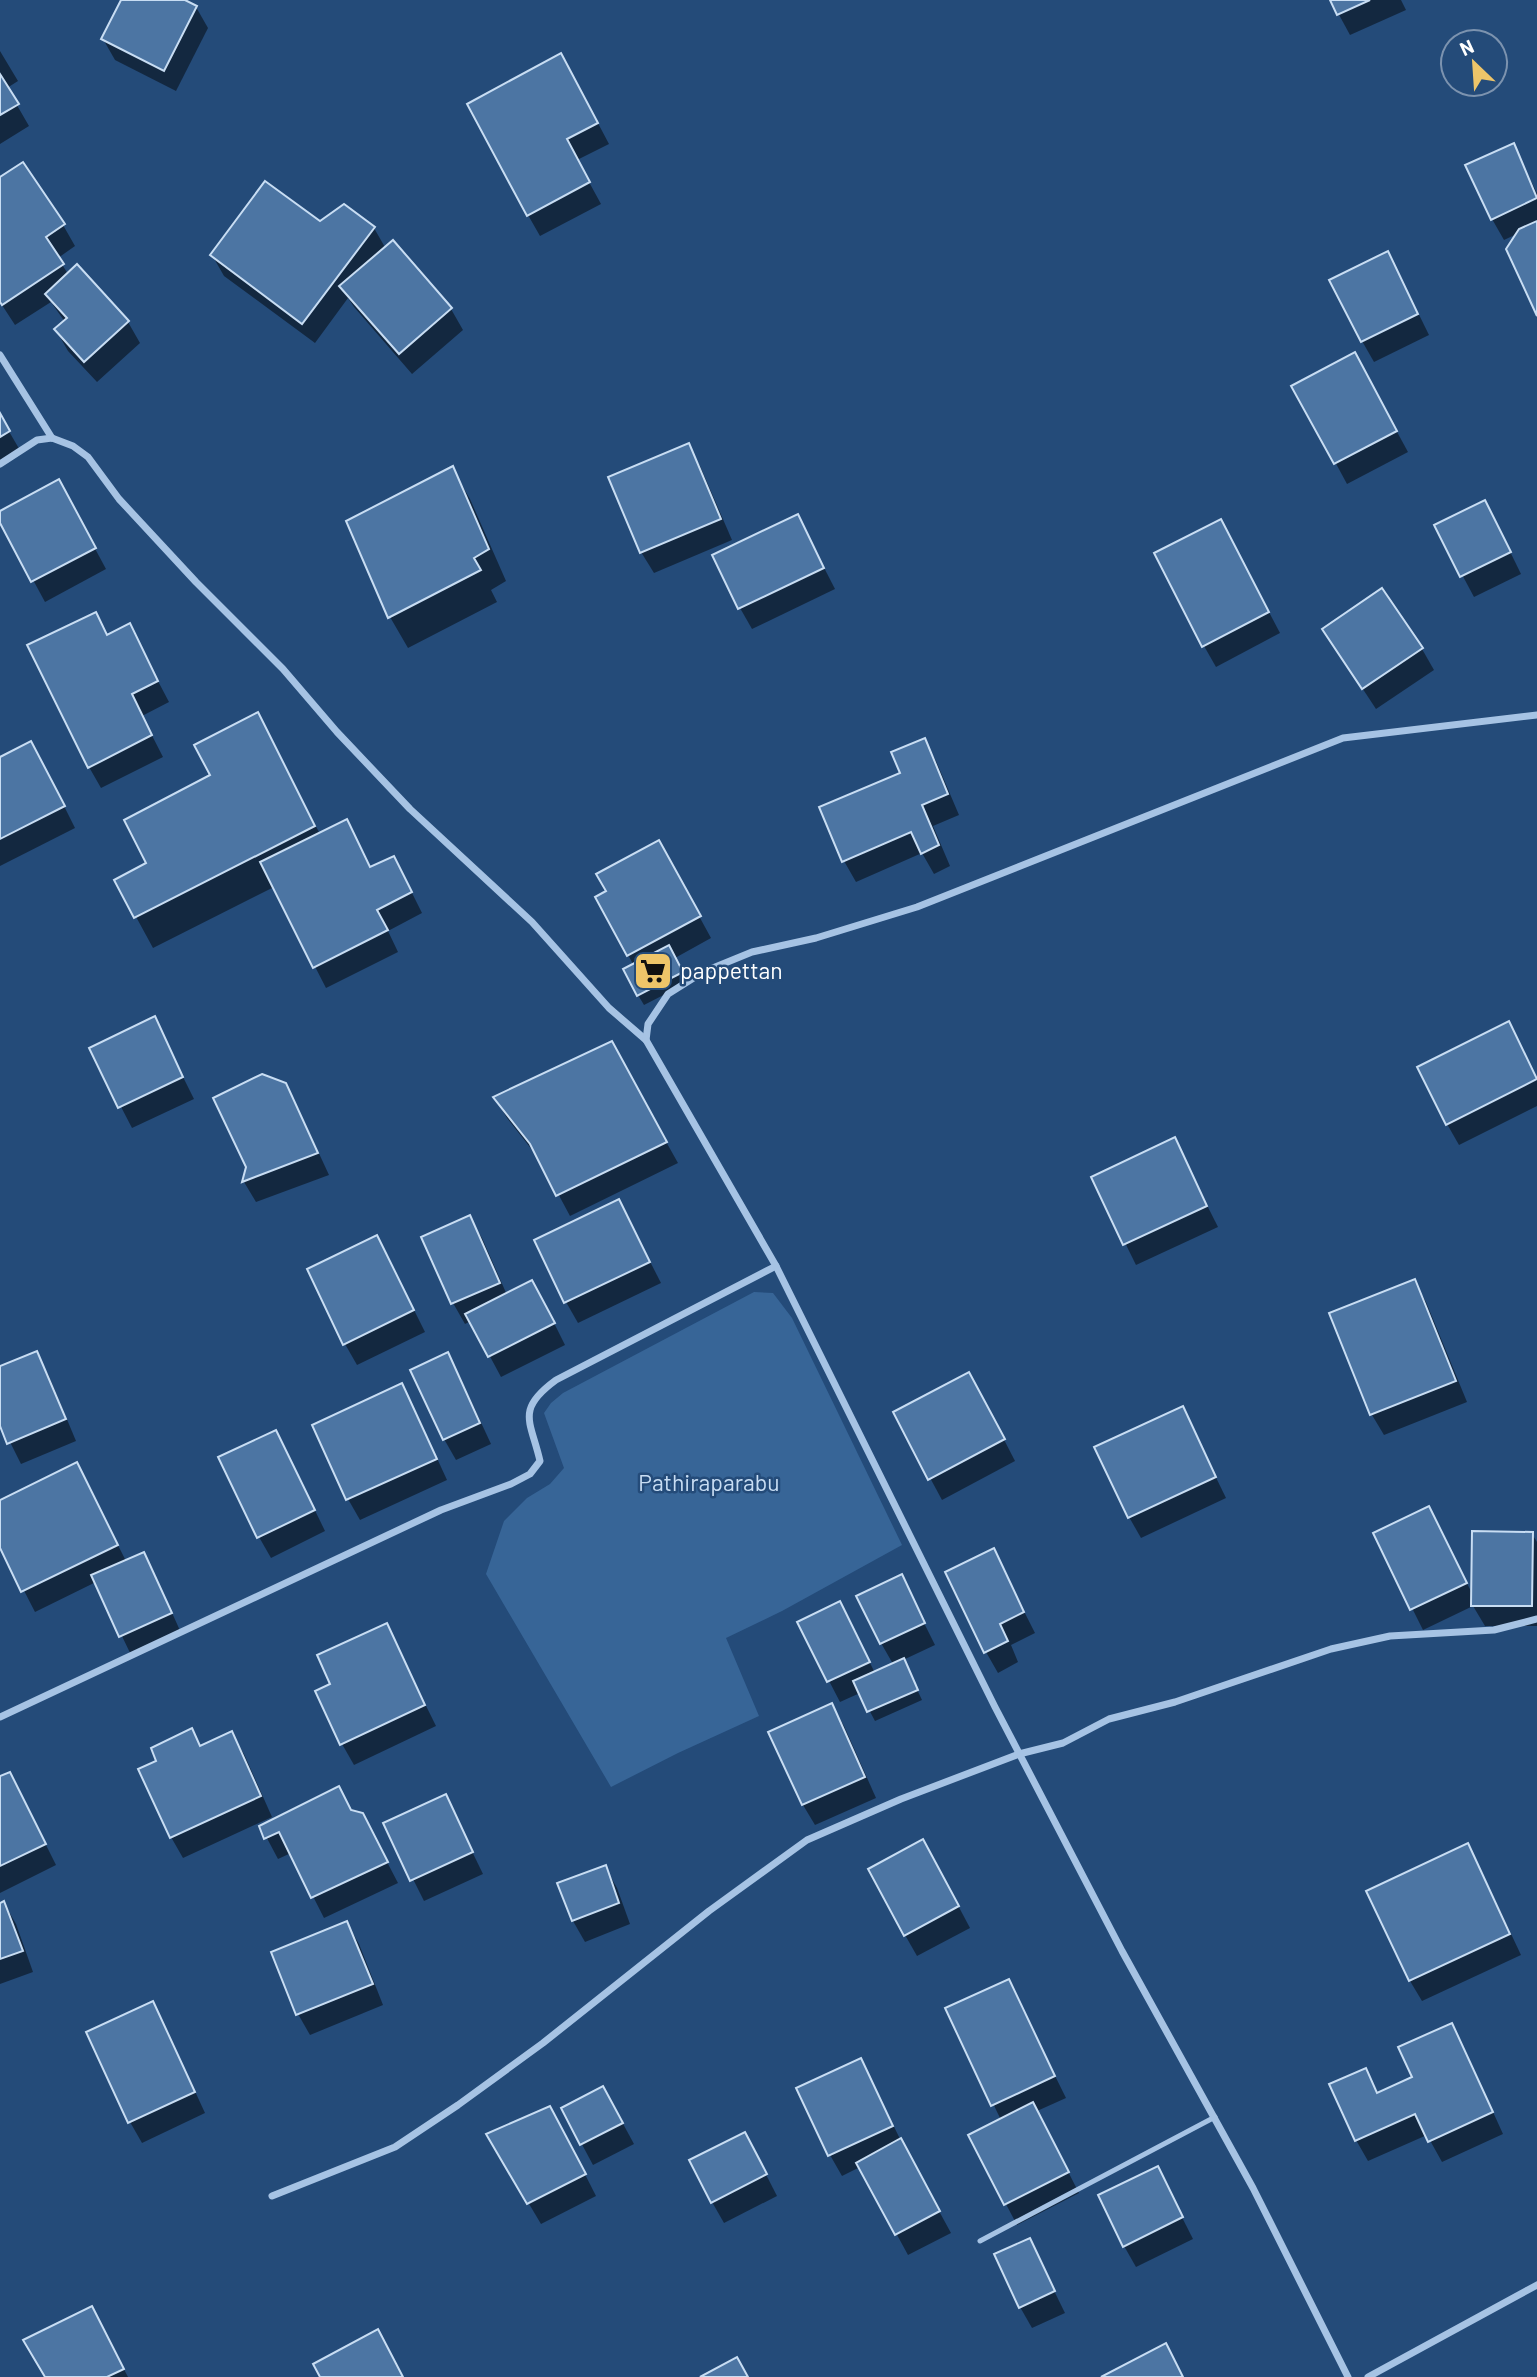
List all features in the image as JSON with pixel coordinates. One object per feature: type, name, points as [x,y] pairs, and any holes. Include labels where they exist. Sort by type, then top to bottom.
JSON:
[{"type":"street","points":[[0,355],[52,438]]},
{"type":"street","points":[[0,464],[37,440],[52,438],[73,446],[88,457],[119,499],[196,582],[283,669],[355,751],[410,808],[532,922],[609,1009],[646,1040],[776,1266],[1019,1754],[1122,1951],[1215,2117],[1348,2377]]},
{"type":"street","points":[[646,1040],[648,1024],[668,994],[703,972],[751,951],[816,938],[917,907],[1343,738],[1537,715]]},
{"type":"street","points":[[0,1717],[429,1516],[530,1474],[540,1461],[530,1430],[528,1413],[544,1389],[556,1380],[776,1266]]},
{"type":"street","points":[[272,2196],[395,2147],[543,2043],[709,1911],[807,1840],[901,1799],[1019,1754],[1063,1743],[1110,1719],[1175,1702],[1331,1649],[1390,1636],[1494,1630],[1537,1619]]},
{"type":"street","points":[[1368,2377],[1537,2285]]},
{"type":"lane","points":[[980,2241],[1215,2117]]},
{"type":"green space","name":"Pathiraparabu","points":[[754,1292],[773,1293],[792,1318],[902,1545],[782,1611],[726,1638],[759,1716],[611,1787],[486,1574],[504,1521],[527,1498],[550,1484],[564,1468],[544,1413],[551,1403],[563,1393]]},
{"type":"building","points":[[121,0],[185,0],[197,6],[164,71],[101,39]]},
{"type":"building","points":[[1330,0],[1370,0],[1337,15]]},
{"type":"building","points":[[561,53],[598,123],[567,139],[590,182],[527,216],[467,104]]},
{"type":"building","points":[[0,74],[19,104],[0,115]]},
{"type":"building","points":[[1514,143],[1537,198],[1491,220],[1465,165]]},
{"type":"building","points":[[23,162],[65,224],[46,237],[64,264],[2,305],[0,177]]},
{"type":"building","points":[[265,181],[320,221],[344,204],[375,227],[302,324],[210,255]]},
{"type":"building","points":[[1537,221],[1537,316],[1506,249],[1519,229]]},
{"type":"building","points":[[393,240],[452,308],[399,354],[339,286]]},
{"type":"building","points":[[1388,251],[1418,314],[1361,342],[1329,280]]},
{"type":"building","points":[[77,264],[129,321],[84,362],[54,329],[67,318],[45,294]]},
{"type":"building","points":[[1355,352],[1397,431],[1334,464],[1291,386]]},
{"type":"building","points":[[0,413],[10,431],[0,437]]},
{"type":"building","points":[[689,443],[721,519],[640,553],[608,477]]},
{"type":"building","points":[[453,466],[489,549],[474,558],[481,570],[388,618],[346,521]]},
{"type":"building","points":[[59,479],[96,548],[31,582],[0,523],[0,511]]},
{"type":"building","points":[[1485,500],[1511,552],[1460,577],[1434,525]]},
{"type":"building","points":[[798,514],[824,568],[738,609],[712,555]]},
{"type":"building","points":[[1221,519],[1269,612],[1202,647],[1154,553]]},
{"type":"building","points":[[1382,588],[1423,648],[1362,689],[1322,629]]},
{"type":"building","points":[[96,612],[107,635],[130,623],[158,681],[132,694],[152,735],[88,768],[27,645]]},
{"type":"building","points":[[258,712],[315,826],[134,918],[114,880],[146,863],[124,820],[210,775],[194,745]]},
{"type":"building","points":[[925,738],[948,794],[922,805],[939,845],[921,854],[911,832],[842,862],[819,807],[900,773],[891,752]]},
{"type":"building","points":[[31,741],[65,806],[0,839],[0,757]]},
{"type":"building","points":[[347,819],[370,867],[394,856],[412,892],[377,910],[388,930],[313,968],[260,862]]},
{"type":"building","points":[[659,840],[701,916],[627,956],[595,897],[606,891],[596,874]]},
{"type":"building","name":"pappettan","points":[[669,945],[683,972],[637,996],[623,969]]},
{"type":"building","points":[[155,1016],[183,1077],[118,1108],[89,1048]]},
{"type":"building","points":[[1509,1021],[1537,1079],[1446,1125],[1417,1067]]},
{"type":"building","points":[[612,1041],[667,1142],[556,1196],[530,1144],[493,1097]]},
{"type":"building","points":[[262,1074],[286,1083],[318,1153],[242,1182],[246,1167],[213,1098]]},
{"type":"building","points":[[1175,1137],[1207,1206],[1123,1245],[1091,1177]]},
{"type":"building","points":[[619,1199],[650,1262],[564,1303],[534,1240]]},
{"type":"building","points":[[470,1215],[500,1283],[451,1304],[421,1237]]},
{"type":"building","points":[[377,1235],[414,1310],[343,1345],[307,1269]]},
{"type":"building","points":[[1415,1279],[1456,1381],[1370,1415],[1329,1313]]},
{"type":"building","points":[[532,1280],[555,1323],[488,1357],[465,1314]]},
{"type":"building","points":[[37,1351],[66,1419],[7,1444],[0,1426],[0,1366]]},
{"type":"building","points":[[448,1352],[480,1423],[443,1440],[410,1370]]},
{"type":"building","points":[[969,1372],[1005,1439],[928,1480],[893,1412]]},
{"type":"building","points":[[402,1383],[437,1459],[346,1500],[312,1425]]},
{"type":"building","points":[[1183,1406],[1216,1477],[1128,1518],[1094,1447]]},
{"type":"building","points":[[276,1430],[315,1510],[257,1538],[218,1457]]},
{"type":"building","points":[[77,1462],[118,1545],[21,1592],[0,1548],[0,1500]]},
{"type":"building","points":[[1429,1506],[1467,1583],[1410,1610],[1373,1533]]},
{"type":"building","points":[[1472,1531],[1533,1532],[1532,1606],[1471,1606]]},
{"type":"building","points":[[994,1548],[1024,1612],[1000,1624],[1008,1641],[984,1653],[945,1572]]},
{"type":"building","points":[[144,1552],[172,1613],[119,1637],[91,1575]]},
{"type":"building","points":[[902,1574],[925,1623],[880,1644],[856,1596]]},
{"type":"building","points":[[840,1601],[870,1662],[827,1682],[797,1622]]},
{"type":"building","points":[[387,1623],[425,1705],[340,1745],[315,1691],[330,1684],[317,1655]]},
{"type":"building","points":[[904,1658],[918,1690],[867,1712],[853,1681]]},
{"type":"building","points":[[832,1703],[865,1777],[802,1805],[768,1732]]},
{"type":"building","points":[[192,1728],[200,1746],[232,1731],[261,1796],[170,1838],[138,1769],[156,1761],[151,1748]]},
{"type":"building","points":[[10,1772],[46,1844],[0,1866],[0,1776]]},
{"type":"building","points":[[339,1786],[351,1810],[363,1813],[388,1862],[311,1898],[279,1832],[264,1839],[259,1826]]},
{"type":"building","points":[[446,1794],[473,1852],[410,1881],[383,1823]]},
{"type":"building","points":[[923,1839],[959,1906],[904,1936],[868,1869]]},
{"type":"building","points":[[1468,1843],[1510,1934],[1409,1981],[1366,1891]]},
{"type":"building","points":[[606,1865],[619,1903],[572,1921],[557,1883]]},
{"type":"building","points":[[4,1901],[23,1951],[0,1959],[0,1903]]},
{"type":"building","points":[[347,1921],[373,1984],[296,2015],[271,1952]]},
{"type":"building","points":[[1009,1979],[1055,2076],[991,2106],[945,2008]]},
{"type":"building","points":[[153,2001],[195,2092],[128,2123],[86,2032]]},
{"type":"building","points":[[1452,2023],[1493,2112],[1428,2142],[1415,2114],[1355,2141],[1329,2084],[1366,2068],[1377,2093],[1412,2077],[1398,2047]]},
{"type":"building","points":[[861,2058],[893,2126],[828,2156],[796,2088]]},
{"type":"building","points":[[603,2086],[623,2123],[580,2145],[561,2108]]},
{"type":"building","points":[[1033,2102],[1069,2172],[1004,2205],[968,2135]]},
{"type":"building","points":[[550,2106],[586,2174],[527,2204],[486,2134]]},
{"type":"building","points":[[745,2132],[767,2174],[711,2203],[689,2160]]},
{"type":"building","points":[[901,2138],[940,2211],[895,2235],[856,2163]]},
{"type":"building","points":[[1158,2166],[1183,2217],[1123,2247],[1098,2195]]},
{"type":"building","points":[[1030,2238],[1055,2291],[1019,2308],[994,2254]]},
{"type":"building","points":[[92,2306],[124,2369],[107,2377],[45,2377],[23,2340]]},
{"type":"building","points":[[378,2329],[403,2377],[320,2377],[313,2364]]},
{"type":"building","points":[[1166,2343],[1183,2377],[1101,2377]]},
{"type":"building","points":[[737,2357],[748,2377],[700,2377]]},
{"type":"place","name":"pappettan","points":[[653,971]]}]
